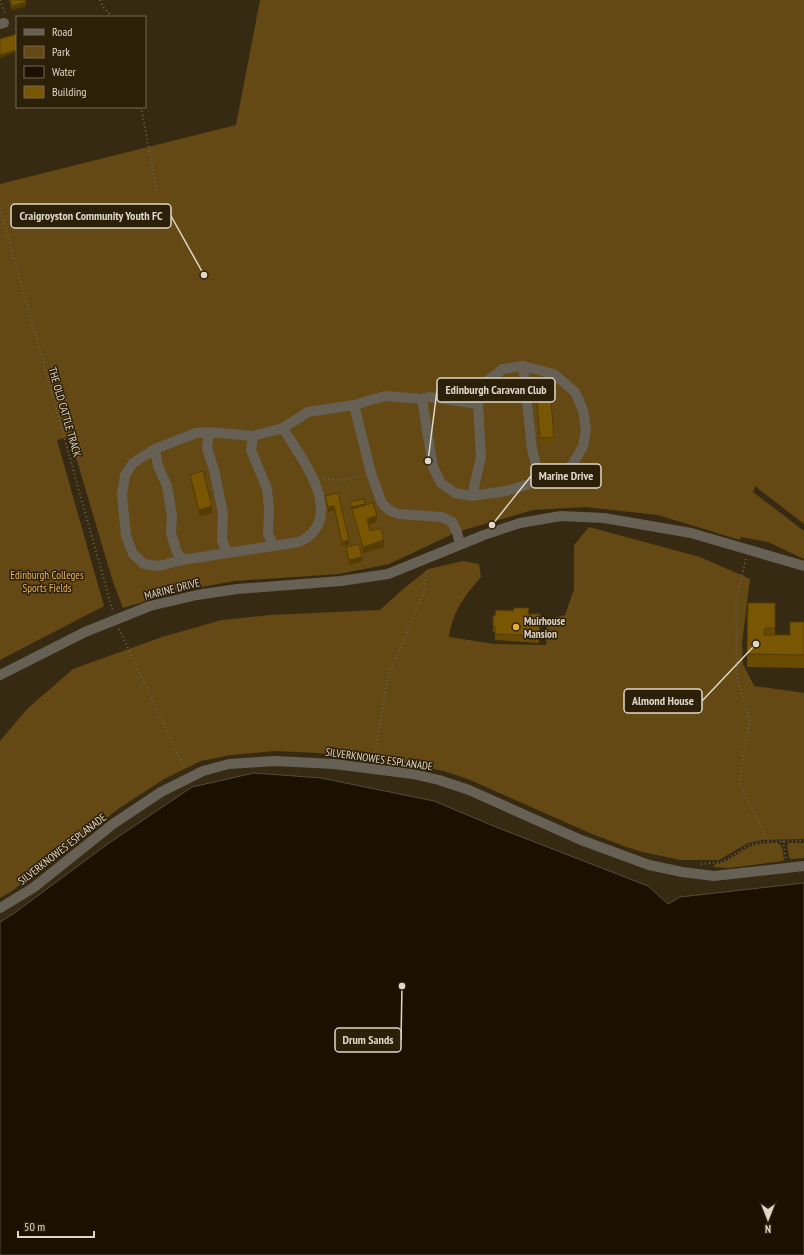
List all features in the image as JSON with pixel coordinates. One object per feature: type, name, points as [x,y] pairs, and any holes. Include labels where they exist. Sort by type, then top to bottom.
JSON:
[{"type":"street","points":[[523,366],[532,449],[540,481]]},
{"type":"street","points":[[422,399],[433,467],[441,483],[455,493],[472,496],[506,491],[540,481],[562,477],[573,464],[583,446],[586,430],[583,410],[575,392],[554,374],[523,366],[503,369],[483,384],[477,395],[481,457],[472,496]]},
{"type":"street","points":[[283,428],[314,479],[322,507],[320,521],[316,530],[309,537],[299,542],[227,552],[182,560],[159,566],[144,564],[133,554],[126,536],[122,495],[125,475],[132,463],[155,448],[196,433],[209,432],[253,436],[283,428],[308,412],[354,405],[385,396],[422,399],[429,397],[478,404]]},
{"type":"street","points":[[354,405],[371,473],[382,503],[389,510],[398,514],[442,517],[447,519],[452,522],[457,532],[460,544]]},
{"type":"street","points":[[209,432],[207,448],[214,470],[223,513],[222,540],[227,552]]},
{"type":"street","points":[[253,436],[251,450],[267,489],[269,508],[268,534],[274,546]]},
{"type":"street","points":[[155,448],[158,466],[167,486],[172,516],[171,533],[176,550],[182,560]]},
{"type":"street","name":"MARINE DRIVE","points":[[0,675],[85,632],[150,606],[197,594],[237,589],[341,581],[388,574],[460,544],[520,523],[561,516],[604,518],[691,533],[804,566]]},
{"type":"street","name":"SILVERKNOWES ESPLANADE","points":[[0,908],[33,888],[113,824],[162,792],[203,771],[229,764],[275,761],[334,764],[439,780],[469,790],[581,840],[648,865],[682,872],[714,876],[804,866]]},
{"type":"path","points":[[0,0],[6,17],[2,23]]},
{"type":"path","points":[[100,0],[104,8],[111,16]]},
{"type":"path","points":[[141,108],[158,197]]},
{"type":"path","name":"THE OLD CATTLE TRACK","points":[[0,208],[115,620],[189,778]]},
{"type":"path","points":[[314,479],[343,480],[371,473]]},
{"type":"path","points":[[749,550],[736,601],[737,678],[750,720],[744,751],[740,785],[748,804],[768,841]]},
{"type":"path","points":[[372,769],[387,680],[424,592],[428,558]]},
{"type":"path","points":[[698,865],[720,862],[728,859],[749,845],[768,841],[804,841]]},
{"type":"path","points":[[783,841],[788,868]]},
{"type":"green space","name":"Edinburgh Colleges Sports Fields","points":[[260,0],[804,0],[804,524],[755,486],[753,492],[804,531],[804,559],[768,542],[741,537],[740,540],[658,515],[585,507],[533,510],[457,532],[389,564],[339,574],[235,581],[179,591],[123,608],[113,582],[70,437],[57,440],[104,606],[0,660],[0,184],[236,125]]},
{"type":"green space","points":[[589,527],[700,557],[750,579],[742,643],[743,664],[754,686],[804,693],[804,839],[762,840],[748,843],[719,860],[681,860],[642,852],[592,834],[468,779],[444,771],[409,764],[318,753],[275,751],[231,755],[201,761],[164,779],[118,809],[12,891],[0,898],[0,741],[27,709],[73,669],[162,637],[222,620],[270,615],[380,610],[428,569],[463,561],[479,564],[481,577],[456,612],[449,637],[495,644],[546,645],[547,620],[565,615],[574,589],[574,545]]},
{"type":"green space","points":[[778,843],[782,850],[784,860],[782,861],[729,868],[713,867],[715,864],[725,862],[752,846]]},
{"type":"green space","points":[[789,843],[804,843],[804,858],[791,859],[789,857],[787,845]]},
{"type":"water","points":[[254,773],[321,778],[434,801],[496,827],[648,886],[668,904],[680,897],[804,883],[804,1255],[0,1255],[0,922],[109,843],[192,787]]},
{"type":"building","points":[[10,0],[25,0],[26,2],[12,6]]},
{"type":"building","points":[[16,34],[16,50],[0,55],[0,39]]},
{"type":"building","points":[[551,401],[554,437],[540,438],[537,402]]},
{"type":"building","points":[[203,471],[212,506],[199,510],[190,475]]},
{"type":"building","points":[[338,493],[349,540],[342,542],[334,506],[328,507],[325,496]]},
{"type":"building","points":[[364,499],[365,504],[351,507],[350,502]]},
{"type":"building","points":[[373,503],[377,516],[367,519],[370,531],[381,528],[384,540],[363,547],[352,509]]},
{"type":"building","points":[[359,544],[362,557],[349,560],[346,547]]},
{"type":"building","points":[[748,603],[775,603],[775,628],[765,628],[764,635],[790,635],[790,622],[804,622],[804,655],[747,654]]},
{"type":"building","name":"Muirhouse Mansion","points":[[514,608],[529,608],[528,614],[540,614],[539,636],[495,634],[493,616],[495,616],[496,610],[513,611]]},
{"type":"place","name":"Craigroyston Community Youth FC","points":[[204,275]]},
{"type":"place","name":"Edinburgh Caravan Club","points":[[428,461]]},
{"type":"place","name":"Marine Drive","points":[[492,525]]},
{"type":"place","name":"Muirhouse Mansion","points":[[516,627]]},
{"type":"place","name":"Almond House","points":[[756,644]]},
{"type":"place","name":"Drum Sands","points":[[402,986]]}]
